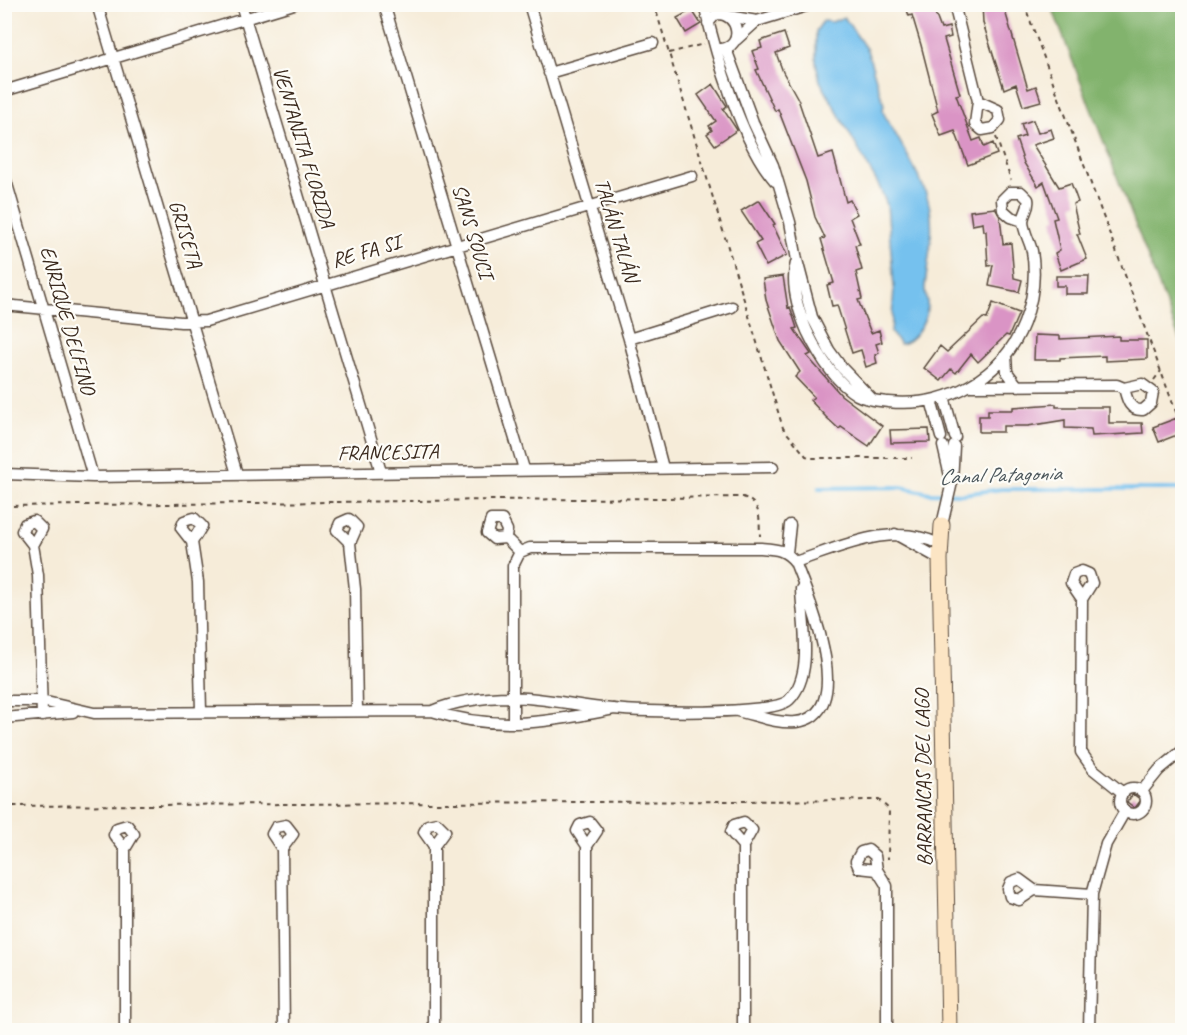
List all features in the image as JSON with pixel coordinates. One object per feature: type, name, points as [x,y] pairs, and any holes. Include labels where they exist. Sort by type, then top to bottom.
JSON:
[{"type":"street","name":"GRISETA","points":[[97,4],[237,474]]},
{"type":"street","name":"VENTANITA FLORIDA","points":[[241,4],[381,472]]},
{"type":"street","points":[[4,92],[294,4]]},
{"type":"street","name":"SANS SOUCI","points":[[384,4],[525,469]]},
{"type":"street","name":"TALÁN TALÁN","points":[[529,4],[629,339],[663,468]]},
{"type":"street","points":[[704,4],[713,14],[757,21]]},
{"type":"street","points":[[726,49],[757,21],[813,4]]},
{"type":"street","points":[[954,4],[978,101],[975,124],[982,130],[993,128],[1000,120],[998,110],[978,101]]},
{"type":"street","points":[[713,14],[713,43],[751,140],[765,170],[778,184]]},
{"type":"street","points":[[728,16],[736,28],[735,40]]},
{"type":"street","points":[[549,73],[653,43]]},
{"type":"street","points":[[713,43],[726,49],[753,122],[773,165],[790,222],[797,261],[812,317],[821,336],[842,368],[874,400],[905,403],[944,397],[970,386],[1006,355],[1018,337],[1032,298],[1032,250],[1023,221],[1028,209],[1028,199],[1021,192],[1016,191],[1006,196],[1002,205],[1006,214],[1023,221]]},
{"type":"street","name":"ENRIQUE DELFINO","points":[[4,174],[93,477]]},
{"type":"street","name":"RE FA SI","points":[[4,305],[192,322],[692,176]]},
{"type":"street","points":[[629,339],[732,307]]},
{"type":"street","points":[[1006,355],[1007,372],[1017,385]]},
{"type":"street","points":[[970,386],[1117,385],[1124,388]]},
{"type":"street","points":[[943,520],[952,482],[954,441],[944,397]]},
{"type":"street","points":[[931,400],[952,482]]},
{"type":"street","name":"FRANCESITA","points":[[4,474],[93,477],[773,467]]},
{"type":"street","name":"BARRANCAS DEL LAGO","points":[[943,520],[940,552],[949,1030]]},
{"type":"street","points":[[737,711],[782,722],[798,722],[810,717],[825,697],[828,683],[823,647],[800,576],[791,557],[790,525]]},
{"type":"street","points":[[513,723],[513,566],[519,552],[530,548],[761,548],[781,550],[791,557],[895,534],[922,535],[940,552]]},
{"type":"street","points":[[506,538],[519,552]]},
{"type":"street","points":[[192,542],[200,599],[201,712]]},
{"type":"street","points":[[350,543],[356,589],[357,711]]},
{"type":"street","points":[[33,545],[42,629],[42,716]]},
{"type":"street","points":[[432,711],[449,704],[512,697],[614,709],[737,711],[780,706],[789,700],[797,688],[804,669],[800,576]]},
{"type":"street","points":[[1082,599],[1081,752],[1093,769],[1123,793]]},
{"type":"street","points":[[4,701],[42,701],[79,711]]},
{"type":"street","points":[[4,718],[79,711],[432,711],[475,723],[513,723],[561,720],[614,709]]},
{"type":"street","points":[[1142,791],[1159,770],[1182,751]]},
{"type":"street","points":[[1134,788],[1142,791],[1146,798],[1145,807],[1134,814],[1125,811],[1121,804],[1123,793],[1134,788]]},
{"type":"street","points":[[1089,1030],[1092,894],[1106,844],[1125,811]]},
{"type":"street","points":[[434,846],[435,1030]]},
{"type":"street","points":[[587,846],[587,1030]]},
{"type":"street","points":[[743,846],[743,1030]]},
{"type":"street","points":[[125,849],[125,1030]]},
{"type":"street","points":[[282,849],[284,1030]]},
{"type":"street","points":[[877,870],[887,886],[887,1030]]},
{"type":"street","points":[[1034,890],[1092,894]]},
{"type":"path","points":[[654,4],[783,428],[806,456],[912,458]]},
{"type":"path","points":[[1024,4],[1182,428]]},
{"type":"path","points":[[669,53],[713,43]]},
{"type":"path","points":[[993,128],[1016,191]]},
{"type":"path","points":[[4,506],[743,497],[756,504],[758,508],[761,548]]},
{"type":"path","points":[[4,806],[879,800],[889,809],[888,864]]},
{"type":"green space","points":[[1051,5],[1182,5],[1182,346]]},
{"type":"water","points":[[844,17],[867,50],[884,105],[883,113],[916,171],[929,203],[932,227],[925,287],[927,310],[918,331],[905,343],[900,344],[891,333],[894,287],[887,205],[879,186],[820,81],[816,63],[816,31],[823,21],[832,22]]},
{"type":"building","points":[[905,4],[937,4],[933,8],[941,29],[949,27],[951,37],[944,39],[960,94],[956,95],[973,141],[981,138],[984,147],[993,143],[997,154],[968,165],[955,131],[941,136],[932,114],[938,111],[921,45],[912,15],[909,16]]},
{"type":"building","points":[[982,4],[1003,4],[1028,89],[1036,86],[1041,101],[1023,106],[1016,84],[1004,89],[983,23]]},
{"type":"building","points":[[692,10],[701,24],[686,33],[677,18]]},
{"type":"building","points":[[784,33],[789,48],[776,53],[783,72],[798,99],[818,158],[833,153],[846,202],[850,200],[857,214],[850,218],[860,244],[855,245],[862,270],[856,272],[862,299],[858,300],[871,333],[879,330],[882,342],[876,344],[879,353],[875,355],[877,363],[866,367],[861,350],[852,353],[837,305],[832,306],[827,285],[834,283],[821,239],[825,238],[815,217],[806,181],[778,109],[775,111],[756,70],[759,69],[752,51],[762,48],[760,41]]},
{"type":"building","points":[[713,84],[727,106],[723,109],[737,130],[715,145],[707,134],[712,130],[709,126],[716,121],[698,95]]},
{"type":"building","points":[[1033,120],[1038,133],[1051,129],[1054,138],[1033,145],[1059,187],[1071,183],[1078,202],[1073,204],[1080,234],[1077,234],[1087,259],[1061,270],[1055,253],[1060,250],[1053,219],[1057,218],[1044,182],[1038,186],[1024,163],[1016,139],[1025,136],[1021,124]]},
{"type":"building","points":[[759,200],[775,224],[773,225],[787,255],[766,266],[755,244],[761,241],[741,211]]},
{"type":"building","points":[[995,208],[1000,217],[1003,244],[1011,243],[1014,278],[1022,280],[1019,292],[989,286],[993,265],[988,266],[986,231],[984,231],[983,223],[972,225],[970,211]]},
{"type":"building","points":[[783,276],[788,308],[790,307],[797,328],[794,329],[811,354],[807,356],[841,395],[882,426],[869,446],[841,427],[839,429],[826,417],[810,400],[814,397],[795,377],[800,372],[780,341],[766,300],[763,279]]},
{"type":"building","points":[[1056,276],[1089,276],[1088,294],[1065,294],[1065,286],[1056,286]]},
{"type":"building","points":[[993,303],[1019,313],[1009,336],[1006,335],[978,362],[971,354],[956,373],[951,369],[941,381],[924,368],[940,346],[947,352],[983,318],[987,319]]},
{"type":"building","points":[[1035,335],[1060,336],[1060,339],[1119,336],[1119,340],[1147,340],[1147,359],[1105,361],[1105,356],[1034,360]]},
{"type":"building","points":[[1056,404],[1056,407],[1109,407],[1109,423],[1142,423],[1143,433],[1092,436],[1091,429],[1065,428],[1065,420],[1028,426],[1003,426],[1003,432],[979,432],[979,416],[988,416],[988,410],[1013,410],[1013,407]]},
{"type":"building","points":[[1177,418],[1182,433],[1159,442],[1153,427]]},
{"type":"building","points":[[929,429],[930,442],[891,443],[890,430]]},
{"type":"building","points":[[1133,794],[1141,800],[1135,808],[1127,802]]},
{"type":"waterway","name":"Canal Patagonia","points":[[819,488],[901,487],[929,493],[963,494],[1001,489],[1182,489]]}]
